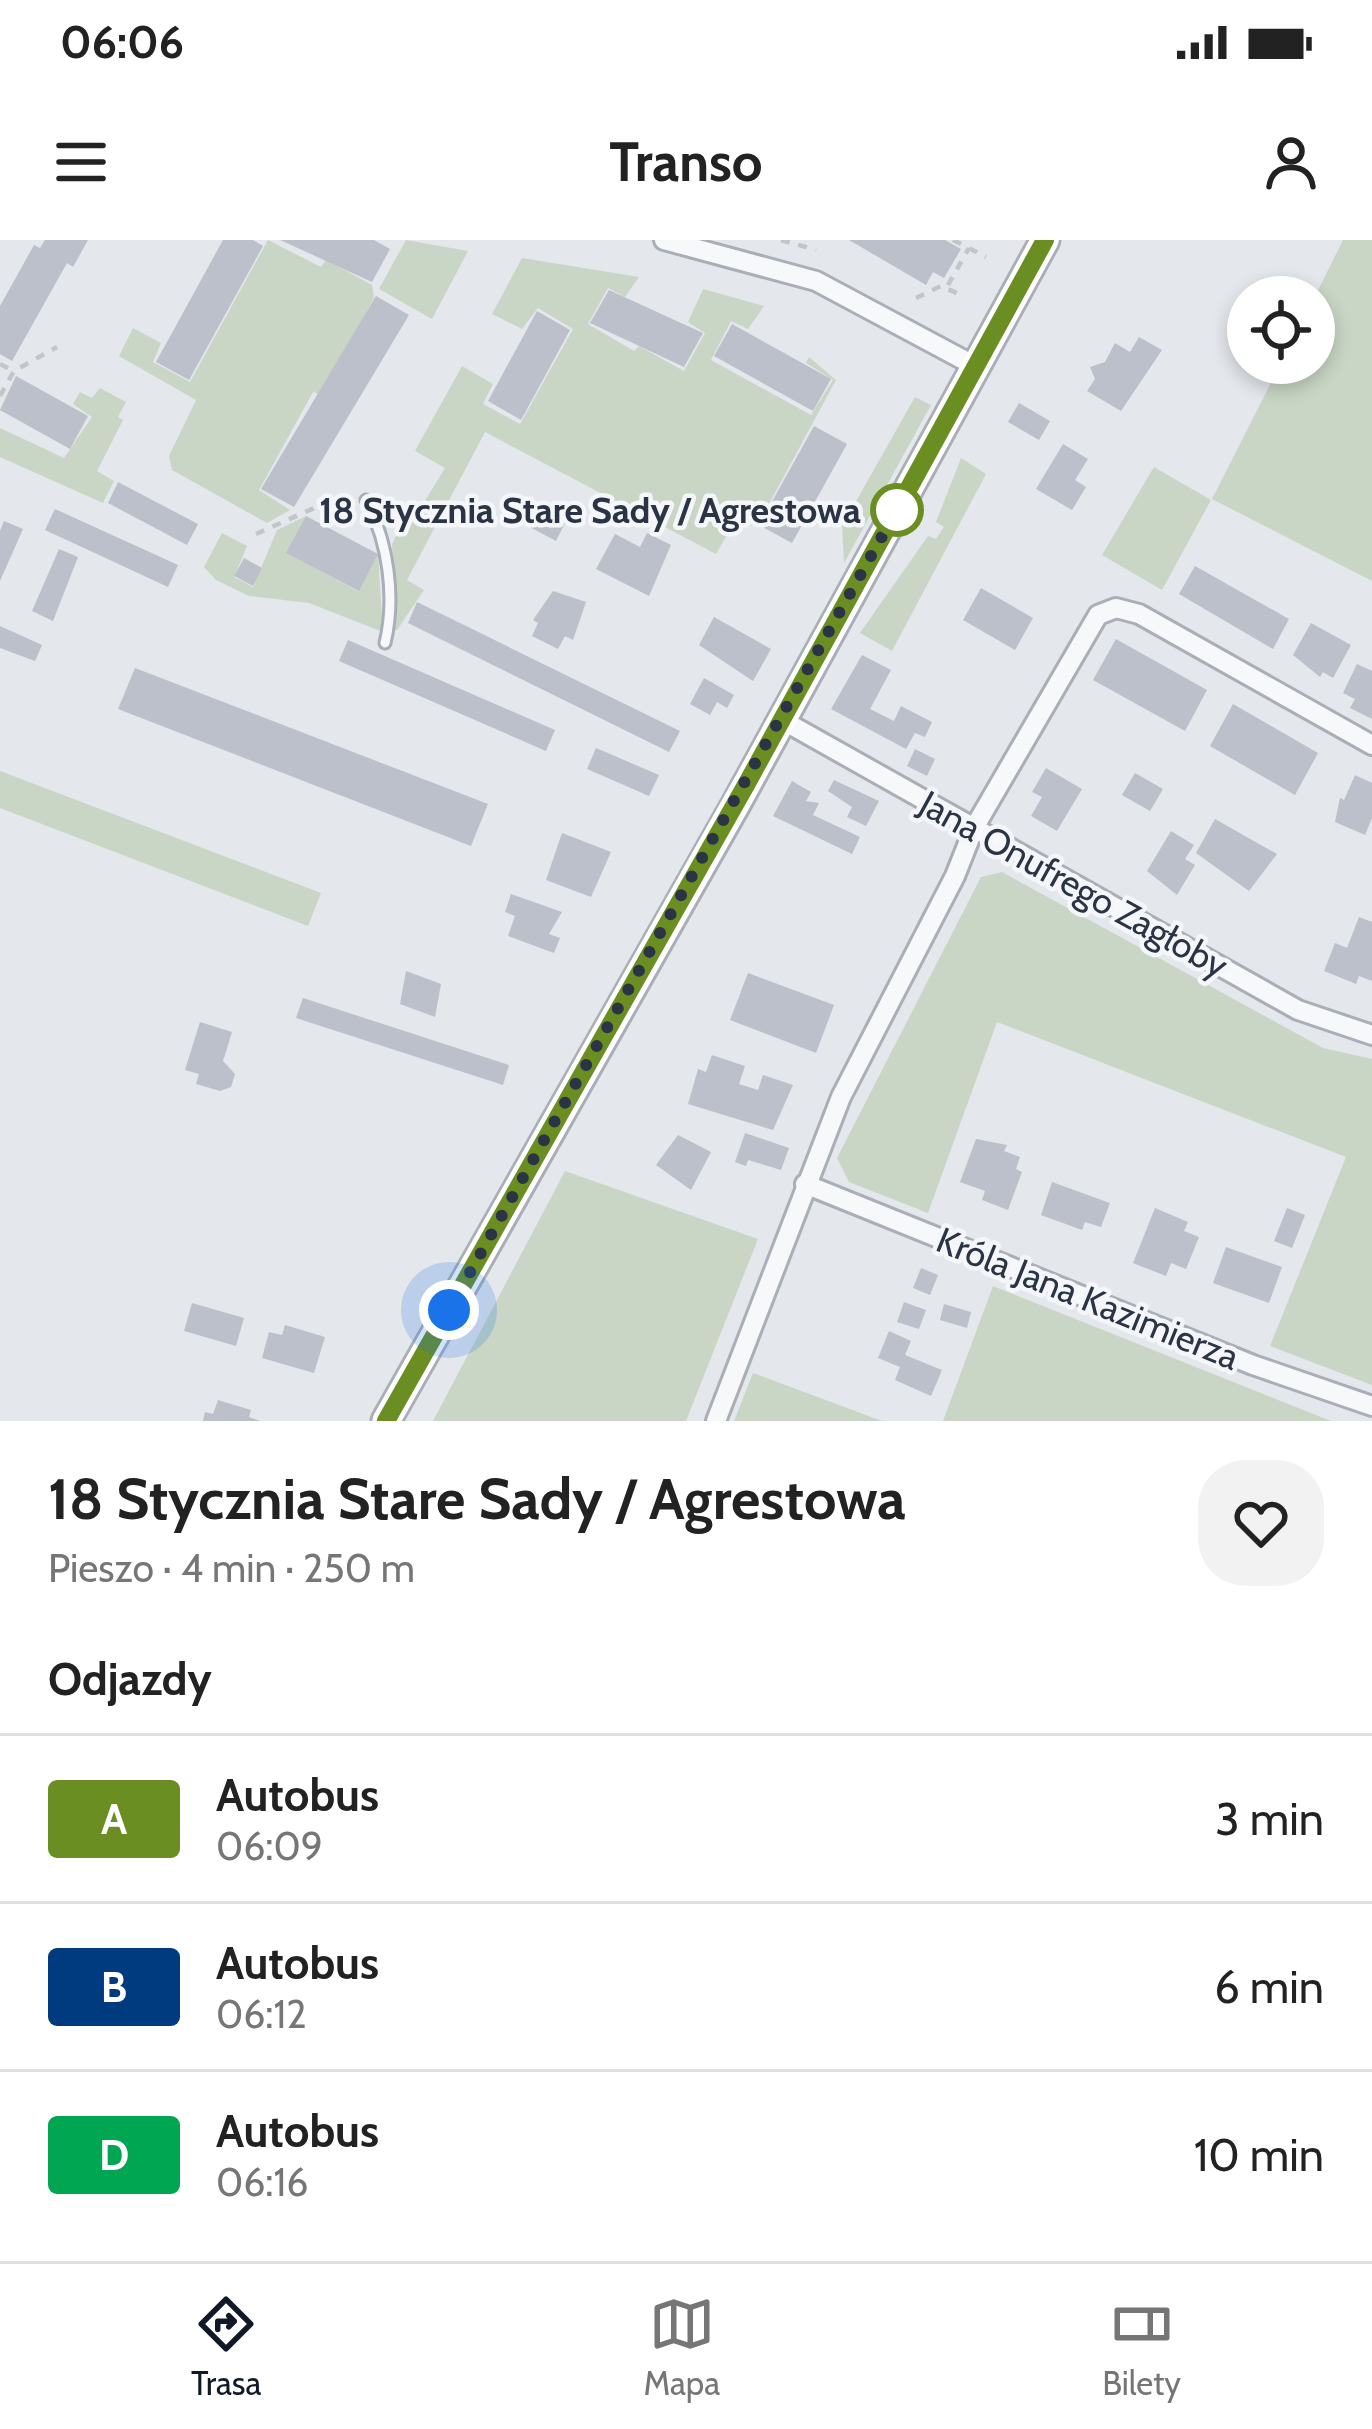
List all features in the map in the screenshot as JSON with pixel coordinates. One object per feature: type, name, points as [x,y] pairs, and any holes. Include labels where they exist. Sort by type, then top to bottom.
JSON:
[{"type":"main road","points":[[386,1421],[782,719],[1045,240]]},
{"type":"street","points":[[664,240],[816,281],[975,366]]},
{"type":"street","points":[[716,1421],[841,1097],[955,876],[974,828],[1091,625],[1116,608],[1139,614],[1372,745]]},
{"type":"street","name":"Jana Onufrego Zagłoby","points":[[782,719],[1298,1010],[1372,1035]]},
{"type":"street","name":"Króla Jana Kazimierza","points":[[806,1184],[1253,1365],[1372,1406]]},
{"type":"lane","points":[[366,500],[386,555],[389,624],[385,643]]},
{"type":"path","points":[[781,240],[816,250]]},
{"type":"path","points":[[953,240],[986,257]]},
{"type":"path","points":[[916,298],[946,287],[969,248]]},
{"type":"path","points":[[946,287],[964,296]]},
{"type":"path","points":[[0,396],[14,371],[57,347]]},
{"type":"path","points":[[0,364],[14,371]]},
{"type":"path","points":[[256,534],[332,503],[376,520]]},
{"type":"green space","points":[[268,240],[321,267],[326,260],[372,285],[374,298],[321,395],[313,392],[259,490],[290,510],[267,523],[172,470],[169,456],[196,400],[119,356],[133,328],[161,343],[153,362],[190,382]]},
{"type":"green space","points":[[406,240],[468,251],[432,319],[379,289]]},
{"type":"green space","points":[[1343,240],[1372,240],[1372,581],[1212,499],[1270,384],[1335,384],[1335,276],[1325,276]]},
{"type":"green space","points":[[522,258],[639,277],[625,297],[608,288],[588,324],[634,351],[639,346],[684,371],[705,333],[688,322],[703,289],[764,306],[748,329],[731,321],[711,360],[811,415],[833,380],[806,363],[809,357],[836,380],[757,526],[739,514],[716,554],[485,432],[407,580],[424,590],[397,630],[383,632],[309,603],[249,596],[216,580],[204,567],[222,533],[247,546],[234,577],[253,587],[277,530],[306,516],[287,553],[358,591],[378,554],[382,617],[396,616],[392,544],[412,505],[420,509],[445,468],[415,451],[462,366],[493,384],[483,404],[520,424],[573,329],[538,308],[522,329],[492,314]]},
{"type":"green space","points":[[100,388],[126,402],[118,417],[123,420],[97,471],[114,481],[103,503],[0,457],[0,428],[64,458],[92,417],[73,404],[80,392],[92,398]]},
{"type":"green space","points":[[915,397],[931,405],[844,563],[842,526]]},
{"type":"green space","points":[[961,458],[986,474],[892,651],[860,633],[928,536],[936,539],[944,527],[936,522]]},
{"type":"green space","points":[[1154,467],[1211,500],[1162,590],[1102,555]]},
{"type":"green space","points":[[0,771],[321,893],[308,926],[0,808]]},
{"type":"green space","points":[[1002,872],[1323,1048],[1372,1059],[1372,1385],[1270,1346],[1346,1157],[997,1022],[928,1213],[849,1182],[837,1158],[981,877]]},
{"type":"green space","points":[[565,1171],[758,1239],[686,1421],[433,1421]]},
{"type":"green space","points":[[993,1286],[1331,1421],[943,1421]]},
{"type":"green space","points":[[753,1373],[882,1421],[734,1421]]},
{"type":"building","points":[[45,240],[88,240],[73,267],[67,263],[12,361],[0,354],[0,306],[34,245],[40,248]]},
{"type":"building","points":[[223,240],[253,240],[263,246],[189,380],[156,362]]},
{"type":"building","points":[[280,240],[374,240],[390,249],[372,282]]},
{"type":"building","points":[[849,240],[945,240],[961,249],[944,278],[933,272],[926,285]]},
{"type":"building","points":[[609,290],[703,333],[684,367],[590,323]]},
{"type":"building","points":[[376,296],[409,315],[294,507],[261,489]]},
{"type":"building","points":[[537,311],[570,330],[521,420],[488,401]]},
{"type":"building","points":[[732,324],[831,379],[813,411],[714,356]]},
{"type":"building","points":[[1139,337],[1162,350],[1121,411],[1087,391],[1095,379],[1090,367],[1105,362],[1115,343],[1130,352]]},
{"type":"building","points":[[16,376],[88,416],[70,449],[0,410]]},
{"type":"building","points":[[1019,403],[1050,421],[1039,440],[1008,422]]},
{"type":"building","points":[[814,426],[847,444],[792,543],[759,525]]},
{"type":"building","points":[[1063,444],[1088,459],[1075,480],[1086,487],[1072,510],[1036,489]]},
{"type":"building","points":[[118,482],[198,524],[187,545],[108,503]]},
{"type":"building","points":[[535,504],[566,521],[556,541],[524,524]]},
{"type":"building","points":[[55,509],[178,565],[168,587],[45,530]]},
{"type":"building","points":[[306,516],[378,554],[359,591],[286,553]]},
{"type":"building","points":[[4,521],[23,529],[0,581],[0,531]]},
{"type":"building","points":[[647,533],[671,545],[649,596],[596,569],[615,534],[640,547]]},
{"type":"building","points":[[59,549],[78,557],[53,621],[32,611]]},
{"type":"building","points":[[244,558],[262,568],[253,586],[234,576]]},
{"type":"building","points":[[1195,566],[1289,619],[1273,649],[1179,594]]},
{"type":"building","points":[[981,588],[1033,618],[1015,650],[963,620]]},
{"type":"building","points":[[553,591],[586,602],[573,640],[565,636],[558,649],[532,636],[538,623],[533,620]]},
{"type":"building","points":[[417,602],[680,731],[669,752],[408,623]]},
{"type":"building","points":[[714,617],[771,649],[753,681],[699,645]]},
{"type":"building","points":[[1311,623],[1351,645],[1333,678],[1323,672],[1320,677],[1293,655]]},
{"type":"building","points":[[0,626],[42,645],[35,661],[0,648]]},
{"type":"building","points":[[1116,639],[1207,690],[1185,731],[1093,680]]},
{"type":"building","points":[[348,640],[555,730],[546,751],[339,661]]},
{"type":"building","points":[[862,655],[891,670],[870,709],[894,721],[901,706],[932,722],[925,737],[915,733],[906,749],[831,709]]},
{"type":"building","points":[[1357,664],[1372,671],[1372,719],[1350,708],[1355,699],[1343,693]]},
{"type":"building","points":[[135,668],[488,804],[471,846],[118,709]]},
{"type":"building","points":[[704,678],[734,695],[727,708],[717,702],[710,715],[690,704]]},
{"type":"building","points":[[1233,704],[1318,753],[1295,795],[1210,746]]},
{"type":"building","points":[[596,748],[659,775],[649,796],[587,769]]},
{"type":"building","points":[[915,749],[935,759],[927,776],[907,766]]},
{"type":"building","points":[[1046,768],[1082,789],[1057,831],[1031,816],[1042,797],[1032,792]]},
{"type":"building","points":[[1135,773],[1163,789],[1150,811],[1122,795]]},
{"type":"building","points":[[1355,775],[1372,783],[1372,818],[1365,835],[1335,822],[1340,798],[1344,800]]},
{"type":"building","points":[[834,780],[879,801],[866,826],[847,817],[852,807],[828,791]]},
{"type":"building","points":[[792,781],[811,792],[806,801],[819,803],[813,815],[860,837],[852,854],[773,816]]},
{"type":"building","points":[[1215,819],[1277,854],[1249,891],[1196,853]]},
{"type":"building","points":[[1171,831],[1194,845],[1185,859],[1195,865],[1177,895],[1147,871]]},
{"type":"building","points":[[562,833],[611,852],[591,897],[546,880]]},
{"type":"building","points":[[511,894],[562,912],[549,934],[560,938],[554,953],[508,936],[515,916],[505,912]]},
{"type":"building","points":[[1359,917],[1372,922],[1372,981],[1359,976],[1356,984],[1324,971],[1335,943],[1347,948]]},
{"type":"building","points":[[406,971],[441,984],[435,1017],[400,1004]]},
{"type":"building","points":[[748,973],[834,1005],[816,1053],[730,1020]]},
{"type":"building","points":[[303,998],[509,1065],[503,1085],[296,1018]]},
{"type":"building","points":[[200,1022],[232,1032],[223,1061],[235,1074],[231,1087],[220,1091],[196,1084],[199,1074],[185,1070]]},
{"type":"building","points":[[712,1055],[745,1066],[739,1084],[758,1090],[763,1075],[793,1085],[773,1130],[688,1104],[698,1069],[706,1072]]},
{"type":"building","points":[[745,1133],[789,1148],[781,1170],[748,1160],[746,1166],[735,1162]]},
{"type":"building","points":[[678,1135],[711,1152],[691,1190],[656,1165]]},
{"type":"building","points":[[976,1139],[1007,1145],[1004,1151],[1020,1157],[1016,1169],[1022,1172],[1008,1210],[982,1200],[985,1191],[960,1182]]},
{"type":"building","points":[[1052,1182],[1110,1203],[1101,1227],[1085,1222],[1082,1230],[1041,1215]]},
{"type":"building","points":[[1155,1208],[1188,1222],[1184,1231],[1199,1237],[1186,1269],[1171,1263],[1166,1276],[1133,1263]]},
{"type":"building","points":[[1287,1208],[1305,1215],[1292,1248],[1274,1241]]},
{"type":"building","points":[[1226,1247],[1282,1267],[1269,1303],[1213,1283]]},
{"type":"building","points":[[921,1268],[938,1275],[930,1295],[913,1288]]},
{"type":"building","points":[[904,1302],[926,1310],[919,1329],[897,1322]]},
{"type":"building","points":[[192,1303],[244,1318],[236,1346],[184,1331]]},
{"type":"building","points":[[944,1304],[971,1312],[967,1328],[940,1320]]},
{"type":"building","points":[[285,1325],[325,1337],[314,1373],[262,1358],[269,1332],[282,1335]]},
{"type":"building","points":[[889,1331],[911,1341],[905,1355],[942,1370],[931,1396],[895,1380],[900,1367],[878,1358]]},
{"type":"building","points":[[218,1400],[251,1410],[249,1417],[260,1421],[203,1421],[205,1412],[213,1414]]},
{"type":"bus line","name":"A","points":[[386,1421],[746,785],[1045,240]]},
{"type":"place","name":"18 Stycznia Stare Sady / Agrestowa","points":[[897,510]]},
{"type":"route","points":[[449,1310],[899,506],[897,510]]}]
